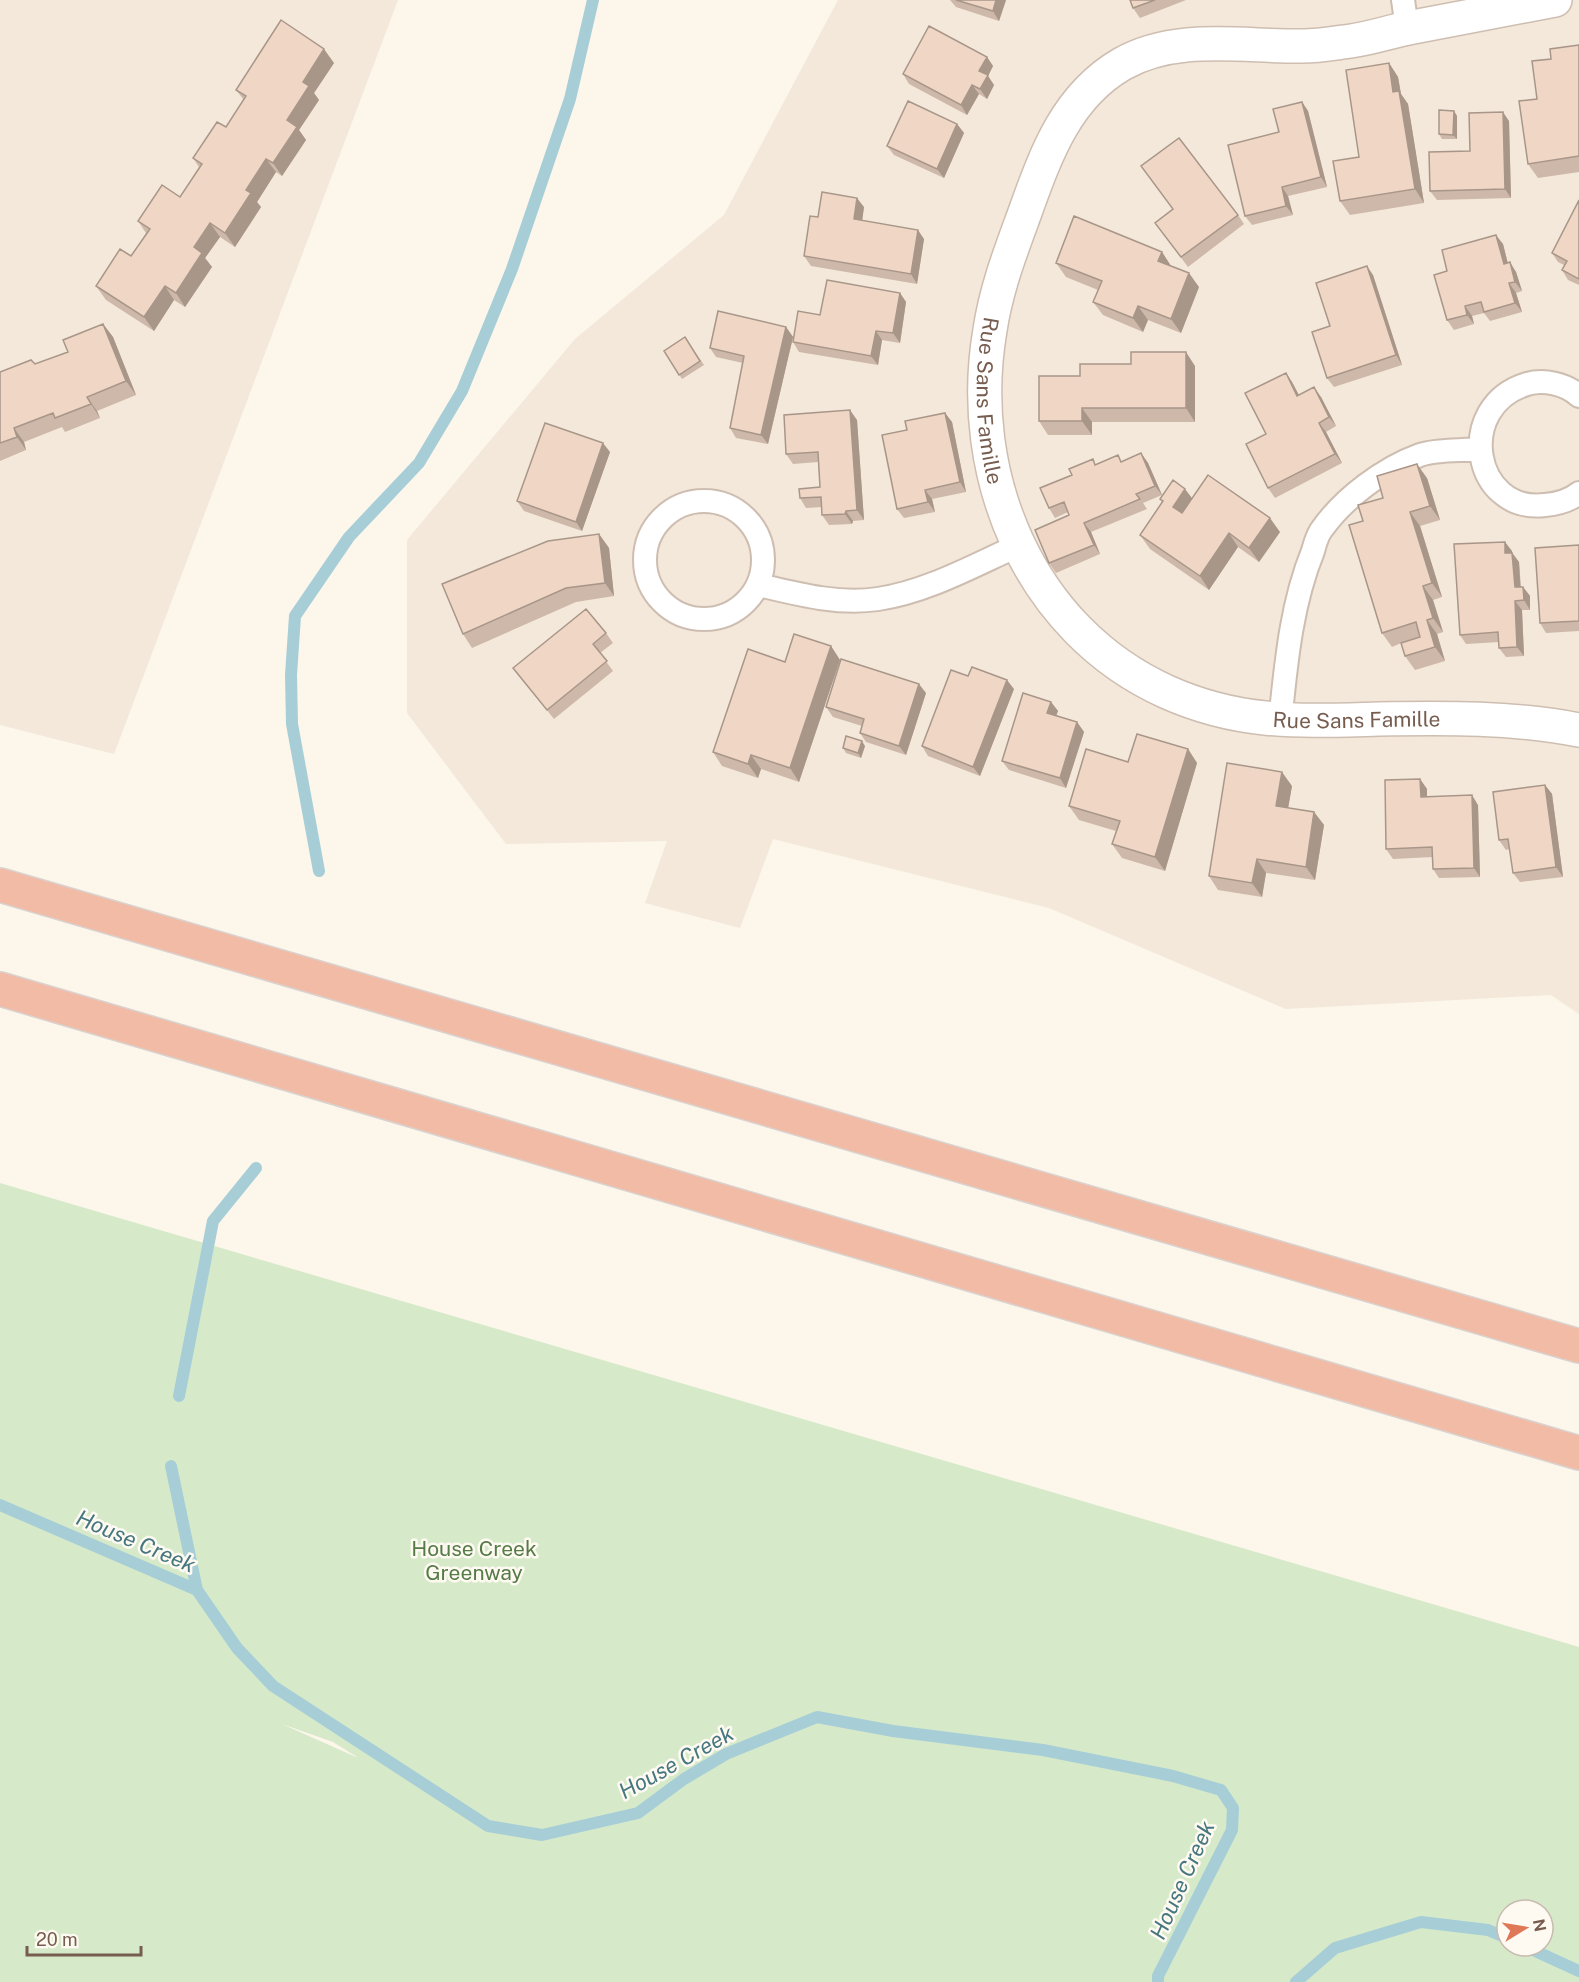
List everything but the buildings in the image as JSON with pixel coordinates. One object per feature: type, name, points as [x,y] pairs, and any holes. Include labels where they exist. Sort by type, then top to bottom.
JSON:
[{"type":"highway","points":[[0,885],[1579,1346]]},
{"type":"highway","points":[[0,989],[1579,1453]]},
{"type":"street","name":"Rue Sans Famille","points":[[1555,0],[1405,14],[1358,40],[1306,46],[1192,44],[1150,51],[1101,78],[1068,112],[1044,160],[1003,271],[989,332],[984,398],[988,451],[1017,546],[1059,609],[1089,642],[1163,691],[1203,707],[1280,722],[1445,718],[1508,720],[1579,730]]},
{"type":"lane","points":[[1579,396],[1554,383],[1533,382],[1514,388],[1497,399],[1485,416],[1479,436],[1479,449],[1487,475],[1500,491],[1518,502],[1538,506],[1558,504],[1579,493]]},
{"type":"lane","points":[[1280,722],[1289,640],[1297,601],[1307,565],[1321,530],[1353,496],[1384,474],[1421,455],[1479,449]]},
{"type":"lane","points":[[708,500],[727,504],[743,514],[759,538],[764,566],[759,585],[748,601],[731,614],[712,620],[692,619],[673,611],[658,598],[648,580],[645,560],[648,540],[657,523],[671,510],[688,502],[708,500]]},
{"type":"lane","points":[[759,585],[806,596],[842,600],[878,599],[960,572],[1017,546]]},
{"type":"shaded area","points":[[0,0],[398,0],[114,754],[0,725]]},
{"type":"shaded area","points":[[838,0],[1579,0],[1579,1014],[1551,995],[1286,1009],[1049,908],[773,839],[740,928],[645,903],[667,841],[506,844],[407,713],[407,540],[575,339],[724,215]]},
{"type":"green space","name":"House Creek Greenway","points":[[0,1183],[1579,1647],[1579,1982],[0,1982]],"holes":[[[282,1724],[333,1742],[357,1757]]]},
{"type":"waterway","points":[[319,871],[292,724],[291,675],[295,616],[349,537],[419,463],[462,391],[512,269],[570,99],[593,0]]},
{"type":"waterway","points":[[179,1396],[213,1221],[256,1168]]},
{"type":"waterway","points":[[171,1466],[197,1590]]},
{"type":"waterway","name":"House Creek","points":[[0,1505],[197,1590],[237,1648],[273,1686],[488,1826],[542,1835],[638,1813],[684,1779],[726,1754],[817,1717],[893,1731],[1043,1750],[1173,1776],[1221,1790],[1233,1808],[1232,1830],[1158,1976],[1158,1982]]},
{"type":"waterway","name":"House Creek","points":[[1296,1982],[1335,1948],[1421,1922],[1488,1930],[1495,1933]]},
{"type":"waterway","name":"House Creek","points":[[1550,1958],[1579,1971]]}]
